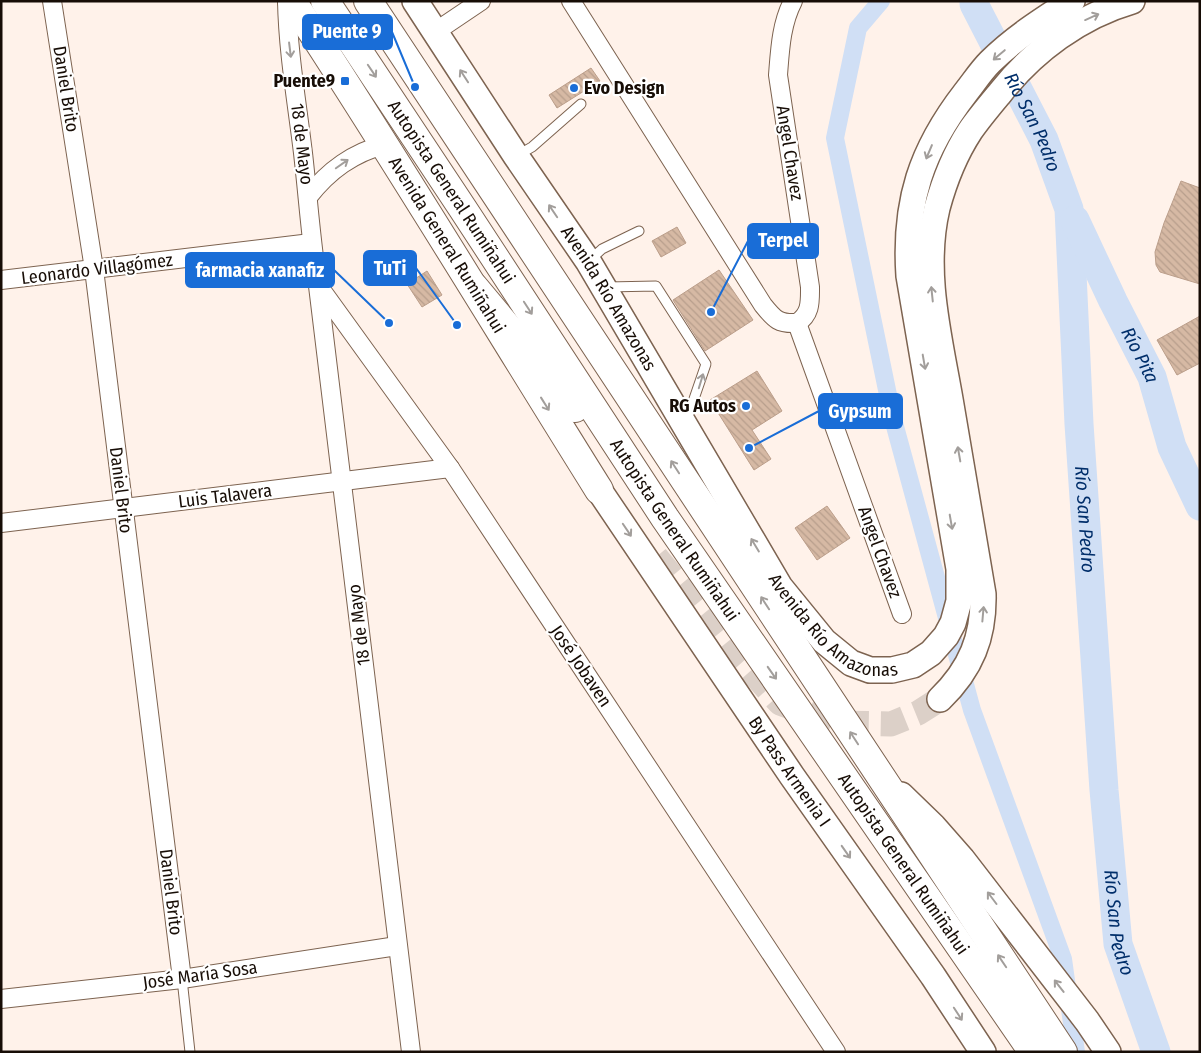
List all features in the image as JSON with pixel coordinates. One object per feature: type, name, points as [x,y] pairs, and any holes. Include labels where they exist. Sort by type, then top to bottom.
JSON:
[{"type":"main road","name":"Avenida General Rumiñahui","points":[[292,1],[386,144],[509,346],[606,498]]},
{"type":"main road","name":"Autopista General Rumiñahui","points":[[325,1],[464,209],[665,518],[1018,1007],[1063,1052]]},
{"type":"main road","name":"Autopista General Rumiñahui","points":[[368,1],[876,771],[1018,1007],[1033,1052]]},
{"type":"main road","name":"Avenida Río Amazonas","points":[[940,698],[958,680],[970,661],[981,630],[983,594],[932,291],[932,238],[937,210],[946,181],[970,131],[1072,1]]},
{"type":"main road","name":"Avenida Río Amazonas","points":[[423,4],[435,32],[516,156],[588,261],[780,587],[824,641],[842,657],[861,667],[876,670],[892,670],[903,668],[922,660],[937,646],[946,636],[953,623],[959,601],[959,568],[909,276],[907,249],[909,223],[920,174],[934,140],[953,109],[990,62],[1046,32],[1081,22],[1132,1]]},
{"type":"main road","points":[[474,287],[665,518]]},
{"type":"main road","name":"By Pass Armenia I","points":[[606,498],[792,776],[933,976],[983,1052]]},
{"type":"main road","points":[[876,771],[933,826],[962,859],[1087,1021],[1108,1052]]},
{"type":"street","name":"Daniel Brito","points":[[52,1],[94,269],[182,979]]},
{"type":"street","name":"18 de Mayo","points":[[287,1],[311,243],[318,286],[411,1052]]},
{"type":"street","points":[[435,32],[481,1]]},
{"type":"street","points":[[571,1],[763,305],[776,320],[784,323],[797,323]]},
{"type":"street","name":"Angel Chavez","points":[[793,1],[786,18],[780,45],[778,75],[810,287],[810,309],[802,320],[797,323],[902,614]]},
{"type":"street","name":"18 de Mayo","points":[[308,198],[318,185],[342,164],[370,149],[386,144]]},
{"type":"street","name":"Leonardo Villagómez","points":[[1,280],[311,243]]},
{"type":"street","name":"José Jobaven","points":[[318,286],[450,468],[825,1044],[836,1052]]},
{"type":"street","name":"Luis Talavera","points":[[1,523],[450,468]]},
{"type":"street","name":"José María Sosa","points":[[1,999],[182,979],[397,946]]},
{"type":"lane","points":[[516,156],[532,146],[581,104]]},
{"type":"lane","points":[[588,261],[602,249],[639,231]]},
{"type":"lane","points":[[603,287],[656,286],[706,364],[693,407],[684,426]]},
{"type":"lane","points":[[182,979],[190,1052]]},
{"type":"building","name":"Evo Design","points":[[591,68],[600,81],[557,108],[549,95]]},
{"type":"building","points":[[1181,181],[1200,188],[1200,284],[1160,272],[1156,265],[1155,252],[1164,223]]},
{"type":"building","points":[[677,227],[686,243],[661,257],[652,241]]},
{"type":"building","points":[[719,270],[753,320],[705,351],[673,300]]},
{"type":"building","points":[[427,271],[442,295],[422,307],[407,284]]},
{"type":"building","points":[[1200,316],[1200,363],[1177,375],[1157,340]]},
{"type":"building","name":"RG Autos","points":[[757,371],[782,411],[752,430],[771,459],[754,470],[710,400]]},
{"type":"building","points":[[827,506],[850,538],[817,560],[795,528]]},
{"type":"waterway","points":[[881,1],[858,28],[835,138],[893,419],[972,710],[1063,959],[1076,1052]]},
{"type":"waterway","name":"Río San Pedro","points":[[974,1],[1044,140],[1069,209],[1079,424],[1104,790],[1118,944],[1156,1052]]},
{"type":"waterway","name":"Río Pita","points":[[1075,220],[1113,301],[1152,377],[1172,447],[1200,506]]},
{"type":"tunnel","points":[[656,557],[731,648],[780,703],[833,723],[891,724],[918,713],[940,699]]},
{"type":"place","name":"Puente9","points":[[345,81]]},
{"type":"place","name":"Puente 9","points":[[415,87]]},
{"type":"place","name":"Evo Design","points":[[574,88]]},
{"type":"place","name":"Terpel","points":[[711,312]]},
{"type":"place","name":"farmacia xanafiz","points":[[389,323]]},
{"type":"place","name":"TuTi","points":[[457,325]]},
{"type":"place","name":"RG Autos","points":[[746,406]]},
{"type":"place","name":"Gypsum","points":[[749,448]]}]
